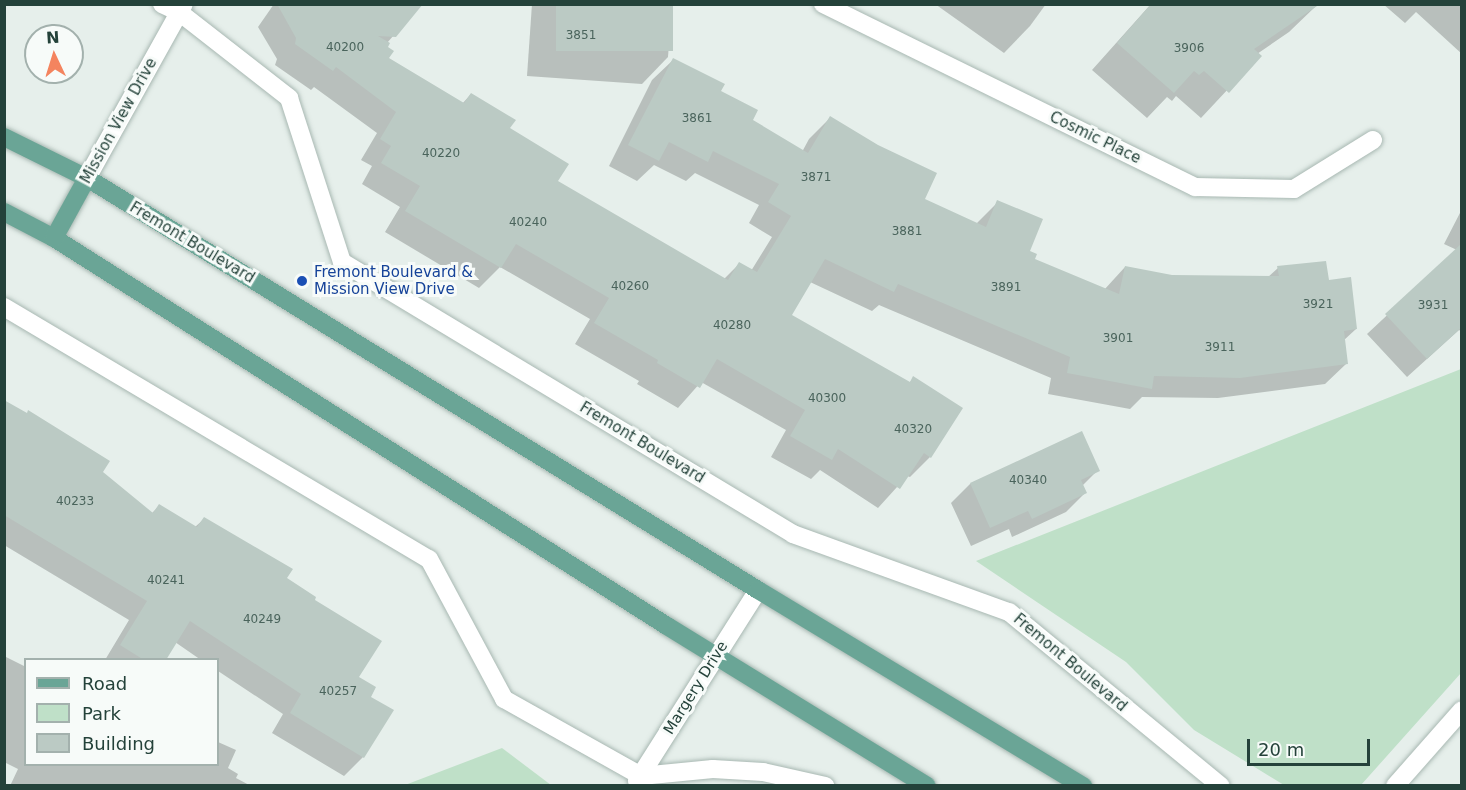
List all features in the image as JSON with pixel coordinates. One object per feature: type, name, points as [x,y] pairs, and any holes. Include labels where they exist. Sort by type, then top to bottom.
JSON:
[{"type":"main road","name":"Fremont Boulevard","points":[[4,137],[87,178],[758,590],[1083,786]]},
{"type":"main road","name":"Mission View Drive","points":[[54,238],[87,178]]},
{"type":"main road","points":[[4,212],[54,238],[716,657],[927,786]]},
{"type":"street","name":"Fremont Boulevard","points":[[162,4],[182,8],[289,98],[342,262],[793,534],[1009,612],[1221,786]]},
{"type":"street","name":"Cosmic Place","points":[[823,4],[1195,187],[1294,189],[1373,140]]},
{"type":"street","name":"Mission View Drive","points":[[87,178],[182,8]]},
{"type":"street","points":[[4,307],[429,559],[504,699],[638,781],[713,769],[763,772],[825,786]]},
{"type":"street","name":"Margery Drive","points":[[638,781],[758,590]]},
{"type":"street","points":[[1395,786],[1461,710]]},
{"type":"green space","points":[[1461,369],[1461,673],[1361,785],[1284,785],[1194,730],[1126,662],[976,561]]},
{"type":"green space","points":[[502,748],[551,785],[405,785]]},
{"type":"building","points":[[277,4],[423,4],[396,37],[378,36],[390,43],[388,47],[394,51],[389,58],[464,103],[471,93],[516,120],[510,128],[569,164],[558,181],[728,280],[739,262],[757,272],[791,216],[768,202],[779,184],[713,151],[708,162],[669,142],[659,161],[628,145],[673,58],[725,84],[721,91],[758,110],[753,120],[808,153],[830,116],[878,145],[937,173],[925,199],[986,227],[997,200],[1043,219],[1030,251],[1037,254],[1035,259],[1119,294],[1125,266],[1172,275],[1279,276],[1277,266],[1326,261],[1329,280],[1351,277],[1357,329],[1344,331],[1348,364],[1240,378],[1154,376],[1152,389],[1067,373],[1070,357],[898,284],[894,292],[825,259],[792,315],[910,382],[913,376],[963,408],[931,458],[924,453],[900,489],[838,449],[832,460],[790,436],[805,410],[717,359],[700,388],[657,363],[658,360],[594,323],[609,298],[516,244],[501,268],[405,211],[420,186],[381,163],[391,146],[380,139],[396,112],[336,67],[333,71],[295,44],[296,38]]},
{"type":"building","points":[[556,4],[673,4],[673,51],[556,51]]},
{"type":"building","points":[[1151,4],[1320,4],[1254,49],[1262,56],[1229,93],[1204,71],[1199,75],[1194,71],[1174,93],[1117,43]]},
{"type":"building","points":[[1461,244],[1461,328],[1427,359],[1385,314]]},
{"type":"building","points":[[4,400],[27,413],[28,410],[110,461],[103,472],[153,513],[159,504],[197,527],[204,517],[293,569],[287,578],[316,597],[315,600],[382,641],[359,677],[376,687],[371,697],[394,710],[364,758],[290,713],[301,694],[190,621],[167,658],[141,658],[120,645],[147,601],[4,515]]},
{"type":"building","points":[[1082,431],[1100,471],[1081,480],[1087,493],[1032,519],[1028,511],[990,528],[970,483]]},
{"type":"place","name":"Fremont Boulevard & Mission View Drive","points":[[302,281]]}]
